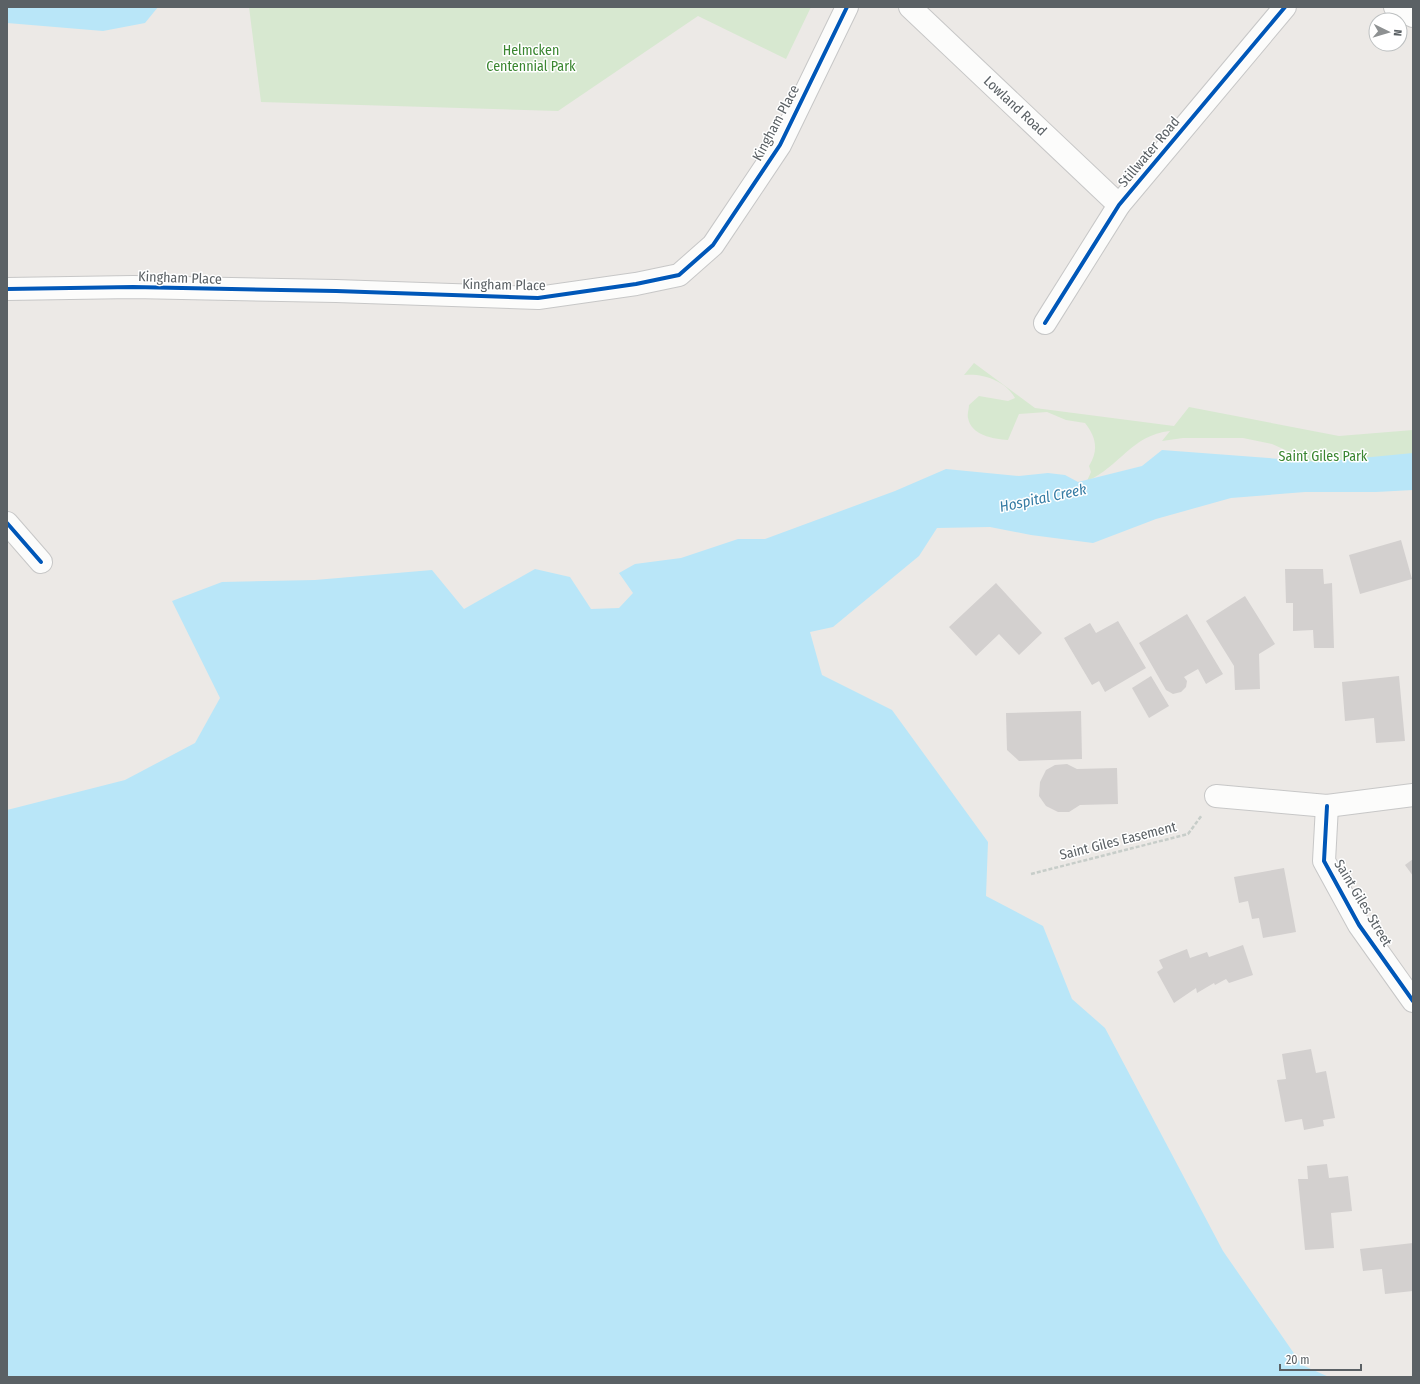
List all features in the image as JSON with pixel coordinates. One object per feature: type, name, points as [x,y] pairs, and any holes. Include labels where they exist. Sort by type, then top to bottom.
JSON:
[{"type":"street","name":"Kingham Place","points":[[7,290],[133,287],[336,291],[538,298],[636,284],[679,275],[713,245],[780,145],[847,7]]},
{"type":"street","name":"Lowland Road","points":[[910,7],[1119,205]]},
{"type":"street","name":"Stillwater Road","points":[[1045,323],[1119,205],[1285,7]]},
{"type":"street","points":[[1395,7],[1413,16]]},
{"type":"street","points":[[7,523],[41,562]]},
{"type":"street","points":[[1216,796],[1327,806],[1413,795]]},
{"type":"street","name":"Saint Giles Street","points":[[1327,806],[1324,861],[1359,925],[1413,1001]]},
{"type":"green space","name":"Helmcken Centennial Park","points":[[249,7],[811,7],[786,59],[698,16],[558,111],[261,102]]},
{"type":"green space","name":"Saint Giles Park","points":[[974,363],[1035,408],[1174,426],[1189,407],[1339,436],[1413,430],[1413,463],[1299,464],[1299,456],[1272,444],[1243,438],[1183,438],[1162,441],[1170,431],[1157,434],[1135,445],[1108,468],[1087,481],[1091,472],[1089,466],[1094,454],[1095,444],[1092,433],[1085,423],[1066,420],[1047,412],[1019,414],[1008,440],[996,439],[984,435],[973,428],[968,418],[969,405],[979,396],[1008,401],[1015,398],[1006,387],[993,379],[979,375],[964,375]]},
{"type":"water","points":[[7,7],[158,7],[145,23],[103,31],[7,23]]},
{"type":"water","name":"Hospital Creek","points":[[1162,450],[1320,462],[1413,453],[1413,490],[1376,492],[1305,492],[1231,498],[1156,519],[1093,543],[1031,535],[990,527],[937,528],[919,556],[833,627],[810,632],[822,675],[892,710],[988,842],[986,896],[1043,926],[1072,999],[1105,1028],[1223,1251],[1302,1365],[1329,1377],[7,1377],[7,810],[125,780],[195,743],[220,698],[172,601],[222,582],[315,580],[432,570],[464,609],[535,569],[570,577],[591,609],[619,608],[633,593],[619,573],[635,564],[681,558],[738,539],[765,539],[895,491],[946,469],[1019,476],[1048,473],[1065,475],[1078,482],[1142,466]]},
{"type":"building","points":[[1401,540],[1412,579],[1360,594],[1349,555]]},
{"type":"building","points":[[1285,569],[1323,569],[1324,584],[1332,583],[1334,648],[1314,648],[1313,630],[1293,631],[1293,603],[1286,603]]},
{"type":"building","points":[[996,583],[1042,633],[1019,655],[999,634],[976,656],[949,627]]},
{"type":"building","points":[[1245,596],[1275,644],[1259,654],[1260,689],[1235,690],[1234,666],[1206,621]]},
{"type":"building","points":[[1187,614],[1223,674],[1206,684],[1198,669],[1184,677],[1187,681],[1186,687],[1181,692],[1173,694],[1166,690],[1139,643]]},
{"type":"building","points":[[1118,621],[1146,668],[1105,692],[1099,681],[1092,685],[1064,638],[1090,623],[1096,633]]},
{"type":"building","points":[[1151,676],[1169,706],[1149,718],[1132,688]]},
{"type":"building","points":[[1399,676],[1405,741],[1376,743],[1374,718],[1345,721],[1342,682]]},
{"type":"building","points":[[1081,711],[1082,759],[1019,761],[1007,750],[1006,713]]},
{"type":"building","points":[[1067,764],[1077,769],[1117,768],[1118,804],[1080,805],[1069,812],[1058,812],[1046,806],[1039,796],[1040,782],[1046,770],[1055,765]]},
{"type":"building","points":[[1413,859],[1413,876],[1405,865]]},
{"type":"building","points":[[1284,868],[1296,932],[1263,938],[1259,918],[1252,919],[1248,901],[1239,903],[1234,877]]},
{"type":"building","points":[[1243,945],[1253,975],[1229,983],[1226,979],[1215,985],[1214,983],[1197,993],[1196,988],[1174,1003],[1157,972],[1163,968],[1159,960],[1187,949],[1190,958],[1207,952],[1209,957]]},
{"type":"building","points":[[1311,1049],[1316,1073],[1326,1071],[1335,1118],[1323,1120],[1324,1126],[1304,1130],[1302,1119],[1285,1122],[1277,1080],[1286,1079],[1282,1054]]},
{"type":"building","points":[[1327,1164],[1329,1178],[1348,1176],[1352,1211],[1331,1213],[1334,1248],[1305,1250],[1298,1179],[1308,1179],[1307,1166]]},
{"type":"building","points":[[1413,1243],[1413,1291],[1385,1294],[1382,1269],[1363,1271],[1360,1249]]},
{"type":"cycle path","points":[[7,289],[133,287],[336,291],[538,298],[636,284],[679,275],[713,245],[780,145],[847,7]]},
{"type":"cycle path","points":[[1045,323],[1119,205],[1285,7]]},
{"type":"cycle path","points":[[7,523],[41,562]]},
{"type":"cycle path","points":[[1327,806],[1324,861],[1359,925],[1413,1001]]}]
